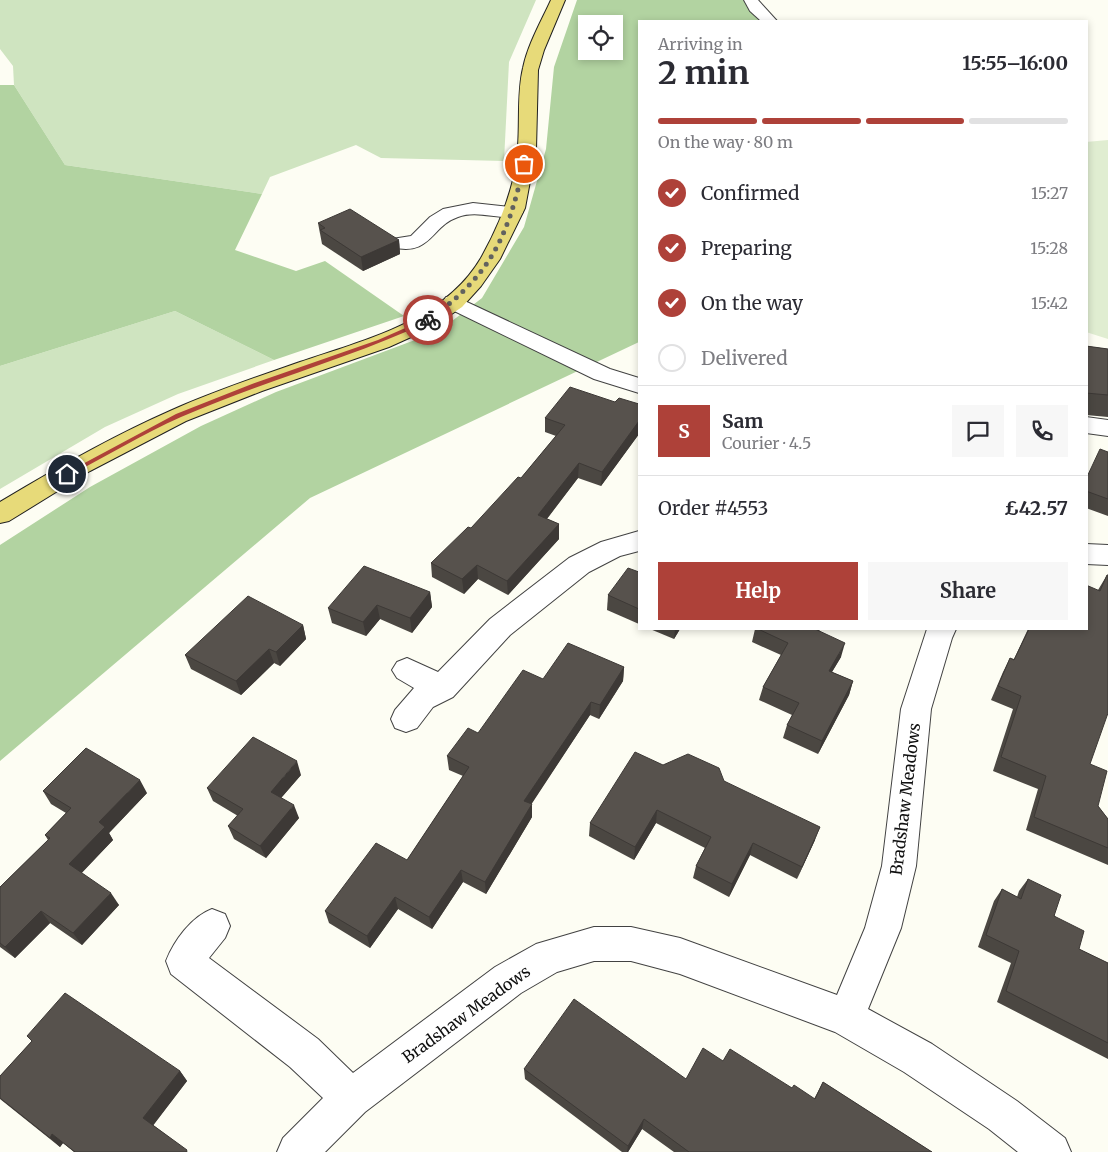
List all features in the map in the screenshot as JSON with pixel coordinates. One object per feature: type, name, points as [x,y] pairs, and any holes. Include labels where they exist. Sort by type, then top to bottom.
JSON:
[{"type":"main road","points":[[0,514],[81,465],[178,416],[254,386],[381,342],[423,324],[454,302],[474,282],[490,259],[513,212],[527,149],[530,70],[536,50],[558,0]]},
{"type":"street","points":[[750,0],[755,8],[769,20]]},
{"type":"street","points":[[399,243],[414,243],[425,237],[430,229],[448,213],[462,209],[481,208],[513,212]]},
{"type":"street","points":[[454,302],[602,374],[638,386]]},
{"type":"street","points":[[1088,426],[1108,428]]},
{"type":"street","points":[[406,720],[422,698],[442,688],[500,627],[579,566],[611,549],[638,541]]},
{"type":"street","points":[[1088,554],[1108,556]]},
{"type":"street","name":"Bradshaw Meadows","points":[[846,1017],[883,928],[899,866],[916,709],[936,631]]},
{"type":"street","points":[[407,670],[442,688]]},
{"type":"street","points":[[212,926],[184,961],[304,1053],[351,1098]]},
{"type":"street","name":"Bradshaw Meadows","points":[[297,1152],[351,1098],[508,980],[549,956],[594,944],[631,944],[680,956],[846,1017],[918,1058],[1003,1115],[1051,1152]]},
{"type":"green space","points":[[0,0],[536,0],[509,62],[504,161],[381,158],[356,145],[270,177],[262,194],[65,165],[14,85],[13,66],[0,49]]},
{"type":"green space","points":[[577,0],[743,0],[761,20],[638,20],[638,342],[310,498],[0,761],[0,545],[90,487],[201,426],[276,392],[439,331],[482,298],[524,227],[546,149],[554,67]]},
{"type":"green space","points":[[0,85],[14,85],[65,165],[262,194],[235,250],[296,271],[325,261],[404,316],[274,360],[175,311],[0,366]]},
{"type":"green space","points":[[1108,140],[1108,339],[1088,333],[1088,142]]},
{"type":"green space","points":[[175,311],[274,360],[178,394],[105,427],[0,489],[0,366]]},
{"type":"building","points":[[350,209],[399,240],[361,257],[320,230],[325,228],[318,223]]},
{"type":"building","points":[[1088,346],[1108,349],[1108,395],[1088,393]]},
{"type":"building","points":[[570,387],[615,402],[619,398],[638,404],[638,422],[602,472],[579,463],[538,515],[559,524],[507,581],[477,565],[462,579],[431,563],[468,527],[471,528],[518,477],[521,478],[565,425],[545,418]]},
{"type":"building","points":[[1100,449],[1108,452],[1108,499],[1088,492],[1088,475]]},
{"type":"building","points":[[364,566],[430,592],[410,618],[377,605],[363,622],[328,608]]},
{"type":"building","points":[[628,568],[638,572],[638,609],[608,595]]},
{"type":"building","points":[[1108,575],[1108,713],[1090,764],[1107,771],[1098,806],[1108,819],[1108,848],[1034,817],[1046,776],[1001,757],[1021,696],[998,686],[1010,658],[1014,660],[1029,630],[1088,630],[1088,586],[1100,591]]},
{"type":"building","points":[[248,596],[303,625],[276,652],[269,649],[236,681],[185,655]]},
{"type":"building","points":[[760,630],[817,630],[845,643],[829,671],[853,681],[822,741],[787,725],[799,703],[763,687],[788,643]]},
{"type":"building","points":[[568,643],[624,667],[600,705],[591,702],[524,801],[532,804],[485,882],[461,870],[429,917],[395,897],[367,936],[325,911],[376,843],[407,860],[469,767],[447,756],[468,728],[478,733],[523,670],[543,679]]},
{"type":"building","points":[[253,737],[297,761],[271,792],[294,805],[260,846],[228,826],[243,809],[207,788]]},
{"type":"building","points":[[86,748],[140,780],[99,822],[105,827],[69,864],[111,893],[73,933],[41,911],[5,947],[0,943],[0,887],[50,838],[45,835],[71,808],[43,791]]},
{"type":"building","points":[[635,752],[663,765],[688,754],[719,768],[724,781],[820,827],[802,867],[753,843],[732,884],[696,866],[711,837],[657,810],[635,847],[590,823]]},
{"type":"building","points":[[1028,879],[1061,895],[1054,916],[1084,931],[1079,949],[1108,963],[1108,1043],[1006,991],[1019,951],[986,935],[1002,889],[1021,899]]},
{"type":"building","points":[[65,993],[180,1071],[143,1118],[187,1150],[186,1152],[75,1152],[52,1134],[50,1138],[0,1098],[0,1076],[32,1041],[27,1036]]},
{"type":"building","points":[[574,999],[686,1079],[703,1048],[723,1061],[730,1049],[792,1088],[794,1085],[815,1099],[823,1082],[932,1152],[689,1152],[644,1119],[628,1146],[524,1069]]},
{"type":"way so far","points":[[428,320],[454,302],[474,282],[490,259],[503,235],[514,208],[524,164]]},
{"type":"route","points":[[67,474],[178,416],[254,386],[381,342],[423,324],[428,320]]}]
